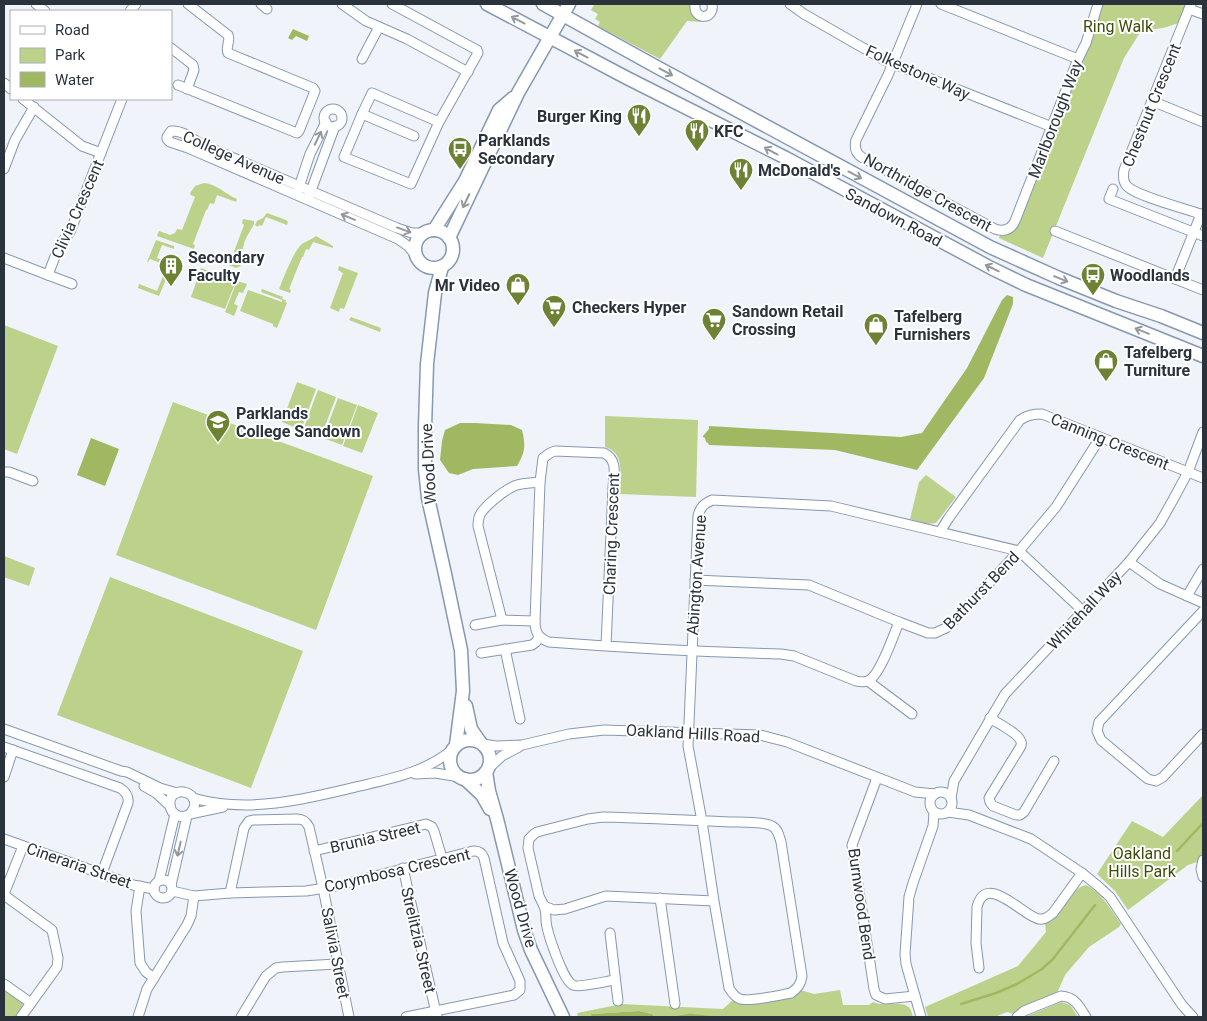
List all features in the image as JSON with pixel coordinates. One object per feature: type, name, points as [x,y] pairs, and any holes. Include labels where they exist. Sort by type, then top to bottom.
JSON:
[{"type":"main road","name":"Sandown Road","points":[[487,4],[1026,285],[1203,356]]},
{"type":"main road","name":"Sandown Road","points":[[543,4],[566,9],[672,76],[990,247],[1066,281],[1203,333]]},
{"type":"main road","points":[[449,238],[518,93],[566,9]]},
{"type":"main road","points":[[429,232],[442,232],[449,238],[452,245],[452,254],[449,261],[442,267],[433,268],[422,262],[415,251],[416,244],[419,238],[429,232],[465,181],[499,110],[518,93]]},
{"type":"main road","name":"Wood Drive","points":[[422,262],[435,293]]},
{"type":"main road","name":"Wood Drive","points":[[442,267],[435,293],[427,364],[424,427],[425,469],[428,498],[459,642],[463,691],[471,729],[481,743]]},
{"type":"main road","name":"Wood Drive","points":[[454,747],[463,691]]},
{"type":"main road","points":[[466,740],[474,740],[481,743],[489,751],[488,770],[472,780],[462,778],[454,772],[450,763],[454,747],[466,740]]},
{"type":"main road","name":"Wood Drive","points":[[488,770],[489,791],[524,930],[564,1017]]},
{"type":"main road","name":"Wood Drive","points":[[462,778],[482,795],[499,825]]},
{"type":"street","points":[[172,49],[193,65],[194,70],[182,87],[295,132],[299,131],[315,91],[313,88],[228,53],[228,35],[188,4]]},
{"type":"street","points":[[342,4],[366,21],[407,39],[468,72]]},
{"type":"street","points":[[392,4],[477,50],[478,53],[440,122],[412,183],[410,184],[344,157],[372,93],[440,122]]},
{"type":"street","points":[[694,4],[696,12],[701,16],[707,16],[712,11],[712,4]]},
{"type":"street","name":"Folkestone Way","points":[[790,4],[804,14],[892,64],[1052,127]]},
{"type":"street","points":[[892,64],[917,4]]},
{"type":"street","points":[[941,4],[1078,59]]},
{"type":"street","name":"Marlborough Way","points":[[1007,230],[1016,221],[1078,59],[1086,43],[1098,4]]},
{"type":"street","points":[[1190,6],[1203,14]]},
{"type":"street","name":"Chestnut Crescent","points":[[1190,6],[1123,174],[1124,182],[1129,188],[1155,199],[1202,214]]},
{"type":"street","points":[[362,59],[379,27]]},
{"type":"street","name":"Northridge Crescent","points":[[892,64],[856,140],[857,152],[863,158],[995,229],[1007,230]]},
{"type":"street","points":[[25,100],[82,146],[101,154]]},
{"type":"street","name":"Clivia Crescent","points":[[4,258],[48,275],[59,246],[70,232],[122,100]]},
{"type":"street","points":[[1152,102],[1203,122]]},
{"type":"street","points":[[309,106],[326,117],[330,126],[339,124],[356,128]]},
{"type":"street","points":[[4,169],[15,140],[34,107]]},
{"type":"street","points":[[297,190],[326,117],[331,109],[336,109],[342,115],[309,195]]},
{"type":"street","points":[[362,114],[414,136]]},
{"type":"street","name":"College Avenue","points":[[297,190],[188,136],[171,131],[167,137],[170,142],[406,232],[415,234],[429,232]]},
{"type":"street","points":[[1113,189],[1108,199],[1203,236]]},
{"type":"street","name":"College Avenue","points":[[309,195],[398,239],[408,246],[422,262]]},
{"type":"street","points":[[1175,279],[1202,214]]},
{"type":"street","points":[[1055,231],[1203,290]]},
{"type":"street","points":[[48,275],[72,284]]},
{"type":"street","name":"Canning Crescent","points":[[940,532],[1020,420],[1034,414],[1042,414],[1203,478]]},
{"type":"street","name":"Whitehall Way","points":[[938,793],[954,781],[1005,694],[1129,562],[1160,523],[1188,472],[1203,432]]},
{"type":"street","name":"Bathurst Bend","points":[[695,580],[809,585],[899,622],[928,633],[935,633],[948,628],[1019,551],[1056,507],[1100,438]]},
{"type":"street","name":"Charing Crescent","points":[[539,638],[535,629],[535,621],[540,482],[543,458],[554,451],[604,454],[613,460],[614,465],[606,646]]},
{"type":"street","points":[[4,472],[9,472],[33,482]]},
{"type":"street","points":[[502,620],[478,526],[479,516],[484,509],[512,486],[540,482]]},
{"type":"street","name":"Abington Avenue","points":[[702,821],[753,823],[771,826],[779,834],[802,976],[801,983],[791,993],[749,1000],[741,999],[732,993],[729,988],[688,746],[698,516],[699,510],[704,504],[712,500],[831,506],[1019,551],[1083,611]]},
{"type":"street","points":[[1129,562],[1160,584],[1203,602]]},
{"type":"street","points":[[1188,596],[1203,569]]},
{"type":"street","points":[[1203,611],[1099,722],[1097,731],[1101,740],[1152,781],[1163,777],[1203,734]]},
{"type":"street","points":[[475,625],[502,620],[535,621]]},
{"type":"street","points":[[481,653],[532,645],[539,638],[549,642],[606,646],[782,654],[794,656],[856,681],[868,681],[873,678],[879,669],[899,622]]},
{"type":"street","points":[[505,649],[520,719]]},
{"type":"street","points":[[868,681],[912,714]]},
{"type":"street","points":[[990,718],[1015,734],[1022,744],[989,798],[993,806],[1016,815],[1024,812],[1054,761]]},
{"type":"street","points":[[4,730],[133,775],[160,788],[176,793],[187,792],[193,798],[210,803],[230,805],[303,800],[403,776],[435,773],[462,778]]},
{"type":"street","name":"Oakland Hills Road","points":[[481,743],[498,746],[522,745],[569,734],[618,730],[752,735],[787,742],[915,792],[938,793]]},
{"type":"street","name":"Oakland Hills Road","points":[[488,770],[502,756],[522,745]]},
{"type":"street","points":[[4,747],[120,788],[126,793],[128,803],[102,874]]},
{"type":"street","points":[[403,776],[433,764],[454,747]]},
{"type":"street","points":[[4,777],[14,750]]},
{"type":"street","points":[[121,771],[156,793],[170,806]]},
{"type":"street","name":"Burnwood Bend","points":[[877,778],[852,845],[874,988],[876,995],[885,998],[915,996]]},
{"type":"street","name":"Whitehall Way","points":[[952,800],[954,781]]},
{"type":"street","name":"Oakland Hills Road","points":[[915,792],[938,811]]},
{"type":"street","points":[[176,793],[170,800],[170,806],[172,812],[182,817],[230,805]]},
{"type":"street","points":[[938,811],[931,799],[938,793],[946,793],[969,815]]},
{"type":"street","points":[[175,814],[156,885],[156,895],[161,898],[170,896],[188,815],[195,807],[193,798]]},
{"type":"street","points":[[938,811],[952,808],[952,800]]},
{"type":"street","points":[[921,1017],[905,954],[909,897],[938,811]]},
{"type":"street","points":[[938,811],[969,815],[1031,839],[1082,873],[1110,896],[1182,1005],[1193,1017]]},
{"type":"street","points":[[615,980],[576,986],[569,983],[555,954],[547,924],[547,912],[539,896],[528,842],[534,834],[588,818],[604,816],[702,821]]},
{"type":"street","name":"Salivia Street","points":[[230,893],[244,828],[249,821],[301,819],[305,821],[309,826],[323,888],[349,1017]]},
{"type":"street","name":"Brunia Street","points":[[314,851],[426,824],[432,827],[434,831],[442,858]]},
{"type":"street","name":"Cineraria Street","points":[[4,839],[140,886],[156,885]]},
{"type":"street","points":[[21,1017],[57,967],[58,958],[54,933],[49,927],[4,895],[23,846]]},
{"type":"street","name":"Corymbosa Crescent","points":[[172,888],[194,896],[306,891],[475,850],[482,855],[503,943],[520,981],[520,990],[514,996],[436,1014],[406,1017]]},
{"type":"street","points":[[1203,860],[1201,869],[1203,877]]},
{"type":"street","name":"Strelitzia Street","points":[[403,868],[436,1014]]},
{"type":"street","points":[[979,968],[976,943],[977,907],[984,896],[992,894],[1003,897],[1034,918],[1042,919],[1053,913],[1082,873]]},
{"type":"street","points":[[156,885],[161,880],[168,881],[172,888]]},
{"type":"street","points":[[140,886],[136,911],[140,963],[146,972],[154,978]]},
{"type":"street","points":[[138,1017],[145,994],[187,925],[191,916],[194,896]]},
{"type":"street","points":[[544,906],[554,910],[565,909],[606,896],[714,900]]},
{"type":"street","points":[[660,898],[674,1004]]},
{"type":"street","points":[[610,933],[618,1001]]},
{"type":"street","points":[[241,1017],[266,976],[276,968],[283,966],[337,964]]},
{"type":"street","points":[[4,984],[31,1003]]},
{"type":"street","points":[[1017,1017],[1024,1011],[1061,996],[1066,996],[1074,1001],[1086,1017]]},
{"type":"green space","points":[[593,4],[692,4],[702,22],[687,21],[660,59],[598,26],[600,22],[595,19],[598,14],[591,10]]},
{"type":"green space","name":"Ring Walk","points":[[1102,4],[1187,4],[1179,23],[1163,28],[1141,31],[1124,58],[1043,258],[999,238],[1000,235],[1010,233],[1018,225],[1090,44]]},
{"type":"green space","points":[[204,183],[213,185],[237,199],[236,202],[217,195],[214,204],[210,203],[206,210],[193,244],[195,245],[194,249],[157,236],[159,231],[170,235],[175,233],[177,229],[182,230],[195,197],[190,193],[195,186]]},
{"type":"green space","points":[[267,213],[286,220],[288,222],[287,225],[266,217],[262,226],[259,225],[258,227],[255,225]]},
{"type":"green space","points":[[243,219],[254,221],[254,224],[245,240],[239,264],[241,266],[236,268],[229,265],[244,225],[242,223]]},
{"type":"green space","points":[[316,236],[333,246],[333,248],[313,242],[309,250],[306,249],[302,257],[289,289],[291,290],[290,293],[279,289],[299,247]]},
{"type":"green space","points":[[156,240],[174,246],[174,249],[162,245],[157,258],[172,264],[171,267],[150,259],[147,262]]},
{"type":"green space","points":[[339,266],[358,273],[344,309],[340,308],[339,312],[330,308],[343,273],[338,270]]},
{"type":"green space","points":[[201,268],[236,281],[225,309],[191,297]]},
{"type":"green space","points":[[163,276],[167,277],[159,296],[138,288],[139,284],[157,291]]},
{"type":"green space","points":[[237,281],[247,284],[243,293],[239,292],[234,304],[238,306],[234,316],[225,312]]},
{"type":"green space","points":[[262,289],[286,300],[285,302],[287,303],[277,328],[273,324],[240,311],[248,290],[282,302],[282,300],[261,292]]},
{"type":"green space","points":[[351,317],[381,328],[380,332],[349,320]]},
{"type":"green space","points":[[4,325],[58,346],[17,454],[4,449]]},
{"type":"green space","points":[[297,382],[316,389],[301,430],[282,422]]},
{"type":"green space","points":[[318,390],[336,397],[321,437],[303,430]]},
{"type":"green space","points":[[338,398],[357,405],[342,445],[323,438]]},
{"type":"green space","points":[[173,402],[373,476],[316,630],[116,555]]},
{"type":"green space","points":[[358,405],[378,413],[362,453],[343,446]]},
{"type":"green space","points":[[605,416],[698,420],[696,497],[619,494],[621,473],[619,460],[612,450],[605,447]]},
{"type":"green space","points":[[926,475],[956,497],[936,523],[927,524],[910,519],[919,482]]},
{"type":"green space","points":[[4,556],[35,568],[29,586],[4,577]]},
{"type":"green space","points":[[110,577],[303,651],[251,788],[57,715]]},
{"type":"green space","name":"Oakland Hills Park","points":[[1203,795],[1203,852],[1197,862],[1188,865],[1128,910],[1115,891],[1097,874],[1132,821],[1163,837]]},
{"type":"green space","points":[[1086,885],[1101,897],[1121,924],[1089,947],[1065,975],[1057,993],[1013,1014],[1007,1012],[995,1017],[928,1017],[925,1007],[1018,966],[1046,932],[1045,924],[1057,916],[1080,887]]},
{"type":"green space","points":[[4,988],[22,1002],[22,1009],[17,1017],[4,1017]]},
{"type":"green space","points":[[797,989],[814,994],[840,990],[843,1005],[869,1005],[873,1002],[904,1005],[909,1008],[913,1017],[655,1017],[652,1014],[639,1011],[592,1014],[592,1017],[578,1017],[577,1013],[622,1004],[723,1009],[736,997],[741,1000]]},
{"type":"green space","points":[[1061,1002],[1070,1005],[1078,1017],[1025,1017]]},
{"type":"water","points":[[293,29],[309,36],[307,41],[296,36],[292,40],[288,38]]},
{"type":"water","points":[[1007,295],[1013,297],[1013,304],[984,378],[917,470],[835,450],[709,445],[703,437],[709,426],[901,437],[922,433],[967,368],[1002,300]]},
{"type":"water","points":[[460,423],[511,425],[522,430],[524,449],[517,466],[473,469],[458,475],[449,473],[440,460],[442,441],[445,430]]},
{"type":"water","points":[[91,438],[119,449],[105,486],[77,475]]},
{"type":"water","points":[[639,1011],[652,1014],[655,1017],[592,1017],[591,1014]]},
{"type":"waterway","points":[[1177,851],[1203,823]]},
{"type":"waterway","points":[[961,1004],[1017,984],[1042,969],[1053,959],[1095,905]]},
{"type":"waterway","points":[[678,1017],[690,1015],[709,1017]]},
{"type":"place","name":"Burger King","points":[[639,137]]},
{"type":"place","name":"KFC","points":[[697,152]]},
{"type":"place","name":"Parklands Secondary","points":[[460,170]]},
{"type":"place","name":"McDonald's","points":[[741,191]]},
{"type":"place","name":"Secondary Faculty","points":[[171,287]]},
{"type":"place","name":"Woodlands","points":[[1093,296]]},
{"type":"place","name":"Mr Video","points":[[518,306]]},
{"type":"place","name":"Checkers Hyper","points":[[554,328]]},
{"type":"place","name":"Sandown Retail Crossing","points":[[714,341]]},
{"type":"place","name":"Tafelberg Furnishers","points":[[876,346]]},
{"type":"place","name":"Tafelberg Turniture","points":[[1106,382]]},
{"type":"place","name":"Parklands College Sandown","points":[[218,443]]}]
